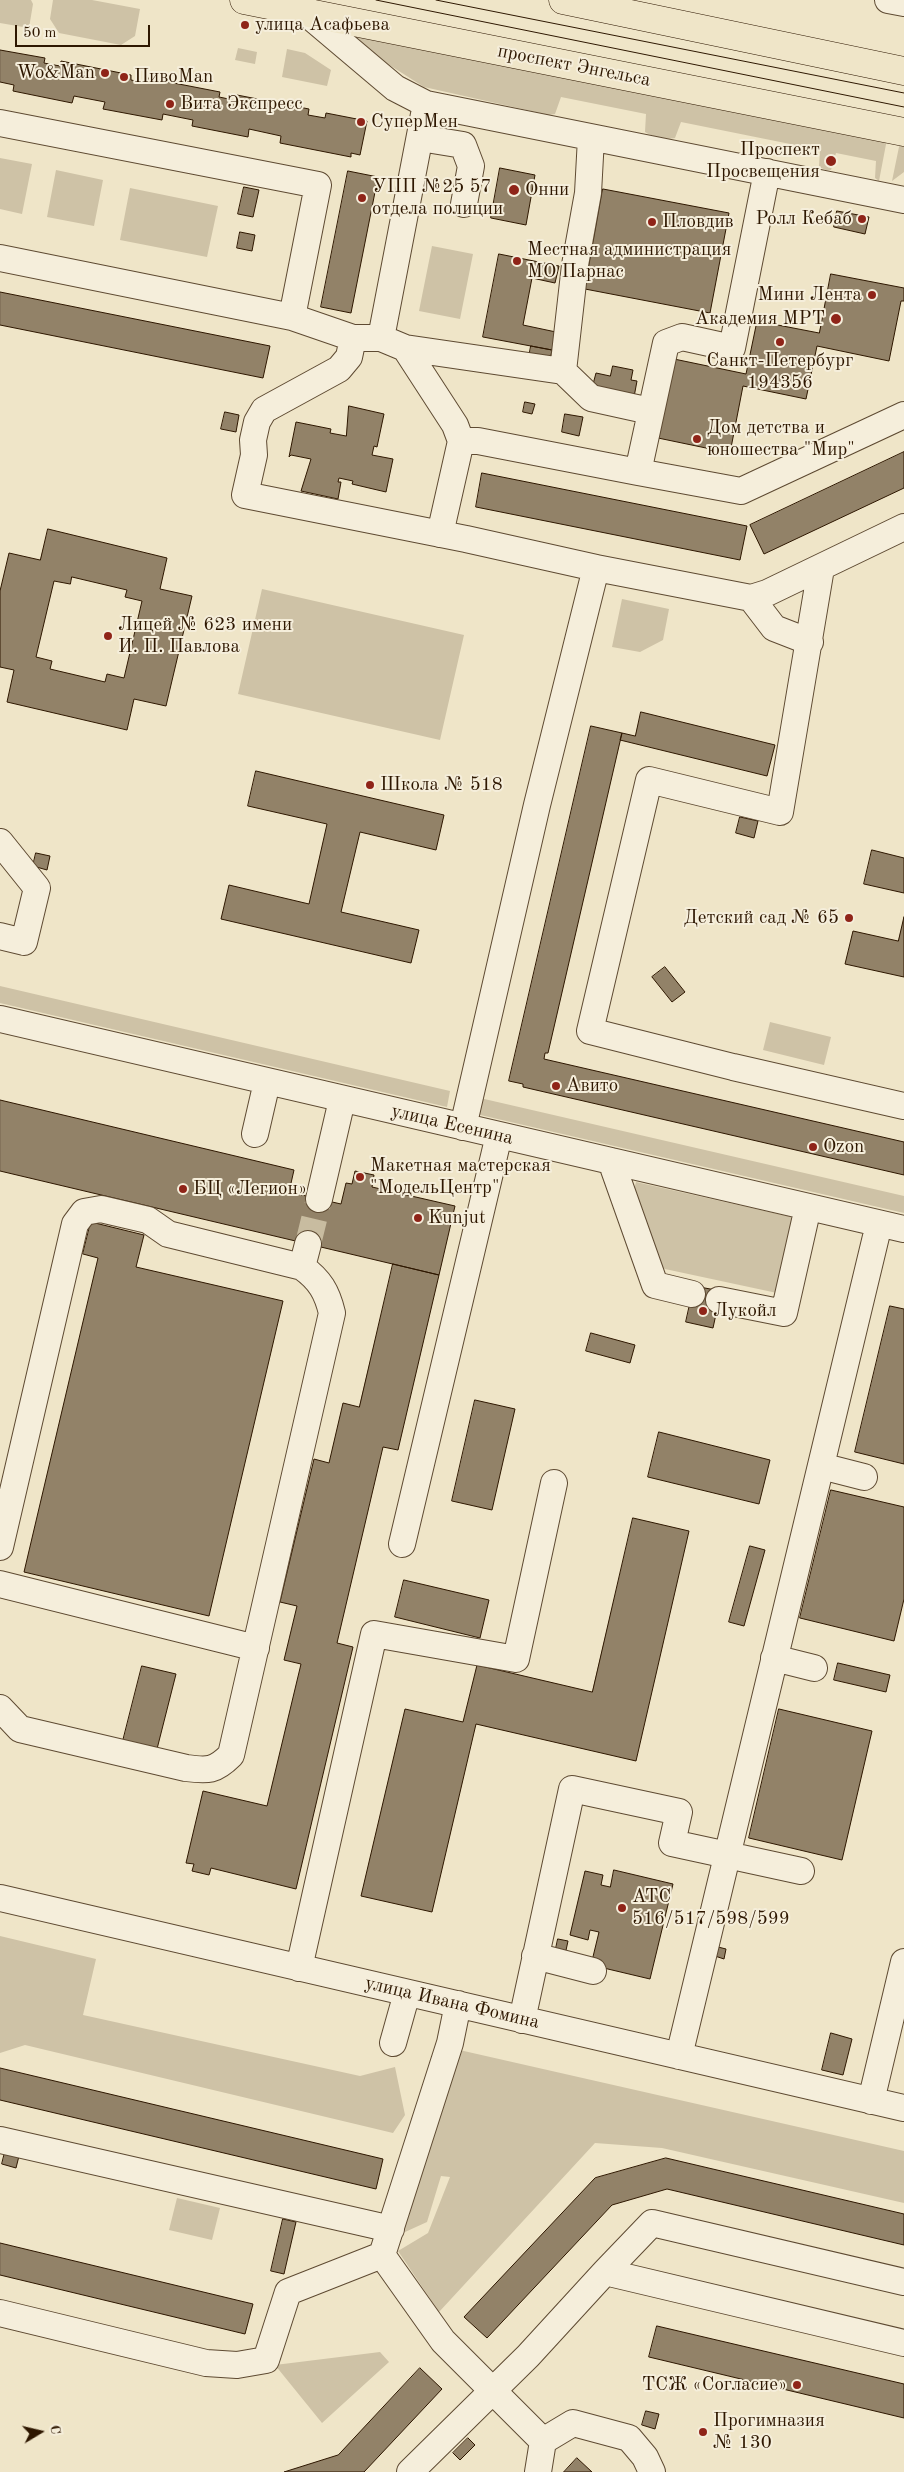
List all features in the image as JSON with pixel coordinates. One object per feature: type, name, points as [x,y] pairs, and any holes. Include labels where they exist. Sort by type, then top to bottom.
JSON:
[{"type":"main road","name":"проспект Энгельса","points":[[244,0],[904,132]]},
{"type":"main road","points":[[563,0],[904,71]]},
{"type":"street","points":[[888,0],[904,3]]},
{"type":"street","points":[[305,12],[395,88],[426,104],[767,172],[900,194]]},
{"type":"street","points":[[381,338],[426,104]]},
{"type":"street","points":[[0,123],[318,184],[292,317]]},
{"type":"street","points":[[420,138],[463,145],[471,166],[464,204]]},
{"type":"street","points":[[563,372],[575,265],[588,194],[591,138]]},
{"type":"street","points":[[638,472],[666,343],[682,337],[732,348],[767,172]]},
{"type":"street","points":[[0,258],[292,317],[352,338],[381,338],[405,348],[563,372],[591,398],[650,411]]},
{"type":"street","points":[[352,338],[349,357],[339,369],[275,402],[264,410],[256,422],[253,440],[254,455],[245,495],[440,534],[596,568],[751,598],[767,593],[821,568],[904,527]]},
{"type":"street","points":[[405,348],[455,425],[461,441],[440,534]]},
{"type":"street","points":[[461,441],[478,441],[741,491],[904,415]]},
{"type":"street","points":[[464,1127],[537,805],[596,568]]},
{"type":"street","points":[[821,568],[780,812],[649,780],[590,1031],[733,1067],[904,1106]]},
{"type":"street","points":[[751,598],[774,628],[810,642]]},
{"type":"street","points":[[0,842],[37,888],[24,942],[0,936]]},
{"type":"street","name":"улица Есенина","points":[[0,1019],[342,1100],[904,1229]]},
{"type":"street","points":[[255,1134],[267,1082]]},
{"type":"street","points":[[319,1200],[342,1100]]},
{"type":"street","points":[[402,1544],[499,1135]]},
{"type":"street","points":[[611,1161],[655,1285],[692,1294]]},
{"type":"street","points":[[719,1300],[784,1313],[808,1207]]},
{"type":"street","points":[[0,1547],[75,1224],[84,1212],[101,1209],[148,1220],[168,1234],[305,1256],[328,1295],[332,1314],[230,1755],[218,1767],[203,1771],[186,1768],[20,1730],[0,1708]]},
{"type":"street","points":[[679,2056],[707,1964],[727,1856],[879,1224]]},
{"type":"street","points":[[821,1466],[864,1477]]},
{"type":"street","points":[[299,1968],[374,1634],[516,1659],[554,1483]]},
{"type":"street","points":[[0,1584],[256,1648]]},
{"type":"street","points":[[774,1658],[814,1668]]},
{"type":"street","points":[[522,2020],[572,1789],[679,1812],[672,1844],[801,1870]]},
{"type":"street","name":"улица Ивана Фомина","points":[[0,1898],[904,2108]]},
{"type":"street","points":[[535,1956],[592,1971]]},
{"type":"street","points":[[871,2101],[897,2019],[904,1962]]},
{"type":"street","points":[[393,2044],[407,1993]]},
{"type":"street","points":[[0,2312],[206,2363],[237,2365],[266,2360],[288,2292],[382,2255],[450,2043],[458,2004]]},
{"type":"street","points":[[0,2140],[391,2229]]},
{"type":"street","points":[[410,2472],[492,2389],[528,2356],[652,2223],[904,2282]]},
{"type":"street","points":[[382,2255],[443,2341],[543,2441]]},
{"type":"street","points":[[605,2272],[904,2343]]},
{"type":"street","points":[[538,2472],[543,2441],[573,2423],[629,2438],[645,2457],[652,2472]]},
{"type":"shaded area","points":[[0,0],[31,0],[33,4],[29,28],[0,23]]},
{"type":"shaded area","points":[[53,0],[92,0],[140,9],[135,36],[121,45],[59,33],[50,19]]},
{"type":"shaded area","points":[[358,35],[887,139],[879,181],[875,178],[876,161],[836,153],[831,170],[826,170],[819,167],[820,150],[681,122],[675,138],[656,137],[645,132],[646,114],[561,97],[555,114],[549,115],[424,87],[358,45],[355,40]]},
{"type":"shaded area","points":[[238,48],[257,52],[255,64],[235,60]]},
{"type":"shaded area","points":[[287,49],[305,53],[331,70],[327,86],[282,77]]},
{"type":"shaded area","points":[[900,142],[904,142],[904,172],[892,181]]},
{"type":"shaded area","points":[[0,158],[32,164],[22,214],[0,209]]},
{"type":"shaded area","points":[[56,170],[103,180],[94,226],[47,217]]},
{"type":"shaded area","points":[[130,188],[218,206],[207,257],[120,240]]},
{"type":"shaded area","points":[[432,246],[473,254],[460,319],[419,311]]},
{"type":"shaded area","points":[[262,589],[464,635],[440,740],[238,694]]},
{"type":"shaded area","points":[[622,599],[669,609],[663,640],[640,652],[612,647]]},
{"type":"shaded area","points":[[0,986],[450,1091],[447,1107],[0,1003]]},
{"type":"shaded area","points":[[770,1022],[831,1037],[824,1065],[763,1050]]},
{"type":"shaded area","points":[[480,1098],[904,1196],[904,1213],[476,1114]]},
{"type":"shaded area","points":[[636,1182],[796,1218],[777,1293],[665,1269],[654,1263],[633,1193]]},
{"type":"shaded area","points":[[0,1936],[96,1959],[83,2015],[360,2076],[395,2067],[405,2115],[393,2133],[25,2045],[0,2053]]},
{"type":"shaded area","points":[[455,2049],[904,2151],[904,2203],[662,2148],[595,2143],[439,2312],[398,2251],[428,2233],[450,2177],[441,2176],[427,2222],[405,2232],[400,2211]]},
{"type":"shaded area","points":[[177,2198],[220,2208],[212,2240],[169,2230]]},
{"type":"shaded area","points":[[380,2352],[389,2362],[322,2423],[275,2365]]},
{"type":"building","points":[[0,50],[45,58],[44,63],[49,64],[60,66],[61,61],[131,75],[131,80],[147,83],[148,78],[220,92],[219,97],[236,101],[237,95],[309,109],[308,115],[325,118],[326,113],[367,121],[360,155],[351,153],[351,157],[280,143],[281,136],[249,129],[248,137],[192,126],[193,120],[163,114],[162,120],[103,109],[105,102],[74,96],[72,103],[13,91],[14,85],[0,82]]},
{"type":"building","name":"Онни","points":[[500,168],[535,175],[526,225],[491,218]]},
{"type":"building","points":[[348,171],[378,177],[351,313],[321,307]]},
{"type":"building","points":[[244,187],[259,190],[253,217],[238,214]]},
{"type":"building","points":[[603,189],[729,213],[710,313],[585,289]]},
{"type":"building","points":[[837,211],[869,217],[865,234],[834,227]]},
{"type":"building","points":[[240,232],[255,235],[252,251],[237,248]]},
{"type":"building","points":[[499,254],[559,266],[555,283],[532,278],[523,325],[556,332],[552,350],[483,337]]},
{"type":"building","points":[[831,274],[904,288],[904,301],[901,301],[889,361],[817,346],[806,399],[743,386],[730,453],[658,438],[674,359],[746,374],[757,321],[819,333]]},
{"type":"building","points":[[0,292],[270,346],[263,378],[0,325]]},
{"type":"building","points":[[531,346],[552,350],[550,361],[529,357]]},
{"type":"building","points":[[613,366],[633,370],[631,380],[637,381],[634,397],[592,388],[596,373],[610,376]]},
{"type":"building","points":[[525,402],[535,404],[532,414],[523,412]]},
{"type":"building","points":[[349,406],[384,414],[377,447],[374,446],[372,455],[393,459],[386,492],[352,484],[353,481],[339,478],[338,482],[341,482],[338,499],[301,491],[311,459],[291,455],[289,457],[296,422],[331,429],[330,433],[346,436]]},
{"type":"building","points":[[225,412],[239,415],[236,432],[221,429]]},
{"type":"building","points":[[565,414],[583,417],[579,436],[562,432]]},
{"type":"building","points":[[904,452],[904,488],[764,554],[750,525]]},
{"type":"building","points":[[482,473],[747,526],[740,560],[476,507]]},
{"type":"building","points":[[48,529],[167,558],[160,589],[192,596],[166,706],[134,699],[127,730],[7,702],[14,670],[0,667],[0,591],[9,553],[40,560]],"holes":[[[72,577],[127,590],[125,597],[142,601],[124,678],[107,674],[105,682],[50,669],[52,661],[36,657],[54,581],[70,584]]]},
{"type":"building","points":[[641,712],[775,745],[767,776],[620,740],[622,733],[635,736]]},
{"type":"building","points":[[591,726],[622,733],[548,1053],[545,1053],[544,1059],[904,1142],[904,1175],[523,1087],[523,1084],[509,1081]]},
{"type":"building","points":[[256,771],[444,815],[436,850],[360,832],[341,912],[419,930],[411,963],[221,919],[229,885],[309,904],[327,824],[248,806]]},
{"type":"building","points":[[740,817],[758,821],[754,838],[736,833]]},
{"type":"building","points":[[872,850],[904,858],[904,893],[864,884]]},
{"type":"building","points":[[36,853],[50,856],[47,870],[33,866]]},
{"type":"building","points":[[904,917],[904,977],[845,964],[853,931],[898,941]]},
{"type":"building","points":[[665,967],[685,992],[672,1002],[652,977]]},
{"type":"building","name":"БЦ «Легион»","points":[[0,1100],[294,1170],[289,1192],[319,1199],[341,1204],[346,1183],[352,1184],[355,1171],[374,1175],[372,1187],[455,1206],[439,1275],[0,1171]]},
{"type":"building","points":[[91,1222],[144,1235],[136,1267],[283,1301],[209,1616],[24,1572],[98,1258],[83,1254]]},
{"type":"building","points":[[393,1264],[439,1275],[398,1450],[383,1447],[337,1643],[353,1647],[296,1889],[211,1868],[209,1875],[192,1871],[194,1864],[186,1863],[203,1791],[267,1806],[301,1664],[284,1660],[297,1606],[280,1602],[314,1459],[329,1463],[343,1403],[359,1407]]},
{"type":"building","name":"Лукойл","points":[[694,1286],[721,1291],[713,1328],[686,1322]]},
{"type":"building","points":[[890,1306],[904,1309],[904,1464],[855,1452]]},
{"type":"building","points":[[591,1333],[635,1345],[630,1363],[586,1351]]},
{"type":"building","points":[[475,1400],[515,1409],[492,1510],[452,1501]]},
{"type":"building","points":[[659,1432],[770,1460],[759,1504],[648,1477]]},
{"type":"building","points":[[831,1490],[904,1507],[904,1599],[894,1641],[800,1618]]},
{"type":"building","points":[[633,1518],[689,1531],[636,1761],[476,1724],[432,1912],[361,1896],[405,1709],[463,1722],[477,1665],[592,1692]]},
{"type":"building","points":[[750,1546],[765,1550],[744,1626],[729,1622]]},
{"type":"building","points":[[404,1580],[489,1600],[480,1638],[395,1617]]},
{"type":"building","points":[[838,1663],[890,1675],[886,1692],[834,1680]]},
{"type":"building","points":[[142,1666],[176,1674],[157,1749],[123,1741]]},
{"type":"building","points":[[779,1709],[872,1731],[842,1860],[749,1838]]},
{"type":"building","name":"АТС 516/517/598/599","points":[[614,1870],[673,1884],[650,1979],[591,1965],[599,1932],[590,1930],[588,1940],[570,1935],[585,1871],[603,1875],[601,1885],[610,1887]]},
{"type":"building","points":[[558,1939],[568,1941],[565,1955],[555,1953]]},
{"type":"building","points":[[718,1947],[726,1949],[724,1959],[715,1956]]},
{"type":"building","points":[[831,2033],[852,2039],[843,2075],[822,2070]]},
{"type":"building","points":[[0,2068],[383,2159],[376,2189],[0,2100]]},
{"type":"building","points":[[5,2152],[19,2156],[16,2168],[2,2164]]},
{"type":"building","points":[[666,2158],[904,2214],[904,2245],[667,2189],[612,2205],[487,2338],[464,2317],[595,2178]]},
{"type":"building","points":[[283,2219],[296,2222],[284,2274],[271,2271]]},
{"type":"building","points":[[0,2243],[253,2304],[245,2334],[0,2275]]},
{"type":"building","points":[[657,2326],[904,2384],[904,2418],[649,2357]]},
{"type":"building","points":[[420,2368],[442,2389],[364,2472],[284,2472],[338,2455]]},
{"type":"building","points":[[646,2411],[659,2414],[655,2429],[642,2425]]},
{"type":"building","points":[[468,2438],[475,2445],[460,2460],[453,2453]]},
{"type":"building","points":[[577,2458],[592,2472],[564,2472]]},
{"type":"tunnel","points":[[308,1244],[319,1199]]},
{"type":"tram line","points":[[376,0],[904,107]]},
{"type":"tram line","points":[[436,0],[904,93]]},
{"type":"place","name":"улица Асафьева","points":[[245,25]]},
{"type":"place","name":"Wo&Man","points":[[105,73]]},
{"type":"place","name":"ПивоMan","points":[[124,77]]},
{"type":"place","name":"Вита Экспресс","points":[[170,104]]},
{"type":"place","name":"СуперМен","points":[[361,122]]},
{"type":"place","name":"Проспект Просвещения","points":[[831,161]]},
{"type":"place","name":"Онни","points":[[514,190]]},
{"type":"place","name":"УПП №25 57 отдела полиции","points":[[362,198]]},
{"type":"place","name":"Ролл Кебаб","points":[[862,219]]},
{"type":"place","name":"Пловдив","points":[[652,222]]},
{"type":"place","name":"Местная администрация МО Парнас","points":[[517,261]]},
{"type":"place","name":"Мини Лента","points":[[872,295]]},
{"type":"place","name":"Академия МРТ","points":[[836,319]]},
{"type":"place","name":"Санкт-Петербург 194356","points":[[780,342]]},
{"type":"place","name":"Дом детства и юношества \"Мир\"","points":[[697,439]]},
{"type":"place","name":"Лицей № 623 имени И. П. Павлова","points":[[108,636]]},
{"type":"place","name":"Школа № 518","points":[[370,785]]},
{"type":"place","name":"Детский сад № 65","points":[[849,918]]},
{"type":"place","name":"Авито","points":[[556,1086]]},
{"type":"place","name":"Ozon","points":[[813,1147]]},
{"type":"place","name":"Макетная мастерская \"МодельЦентр\"","points":[[360,1177]]},
{"type":"place","name":"БЦ «Легион»","points":[[183,1189]]},
{"type":"place","name":"Kunjut","points":[[418,1218]]},
{"type":"place","name":"Лукойл","points":[[703,1311]]},
{"type":"place","name":"АТС 516/517/598/599","points":[[622,1908]]},
{"type":"place","name":"ТСЖ «Согласие»","points":[[797,2385]]},
{"type":"place","name":"Прогимназия № 130","points":[[703,2432]]}]
